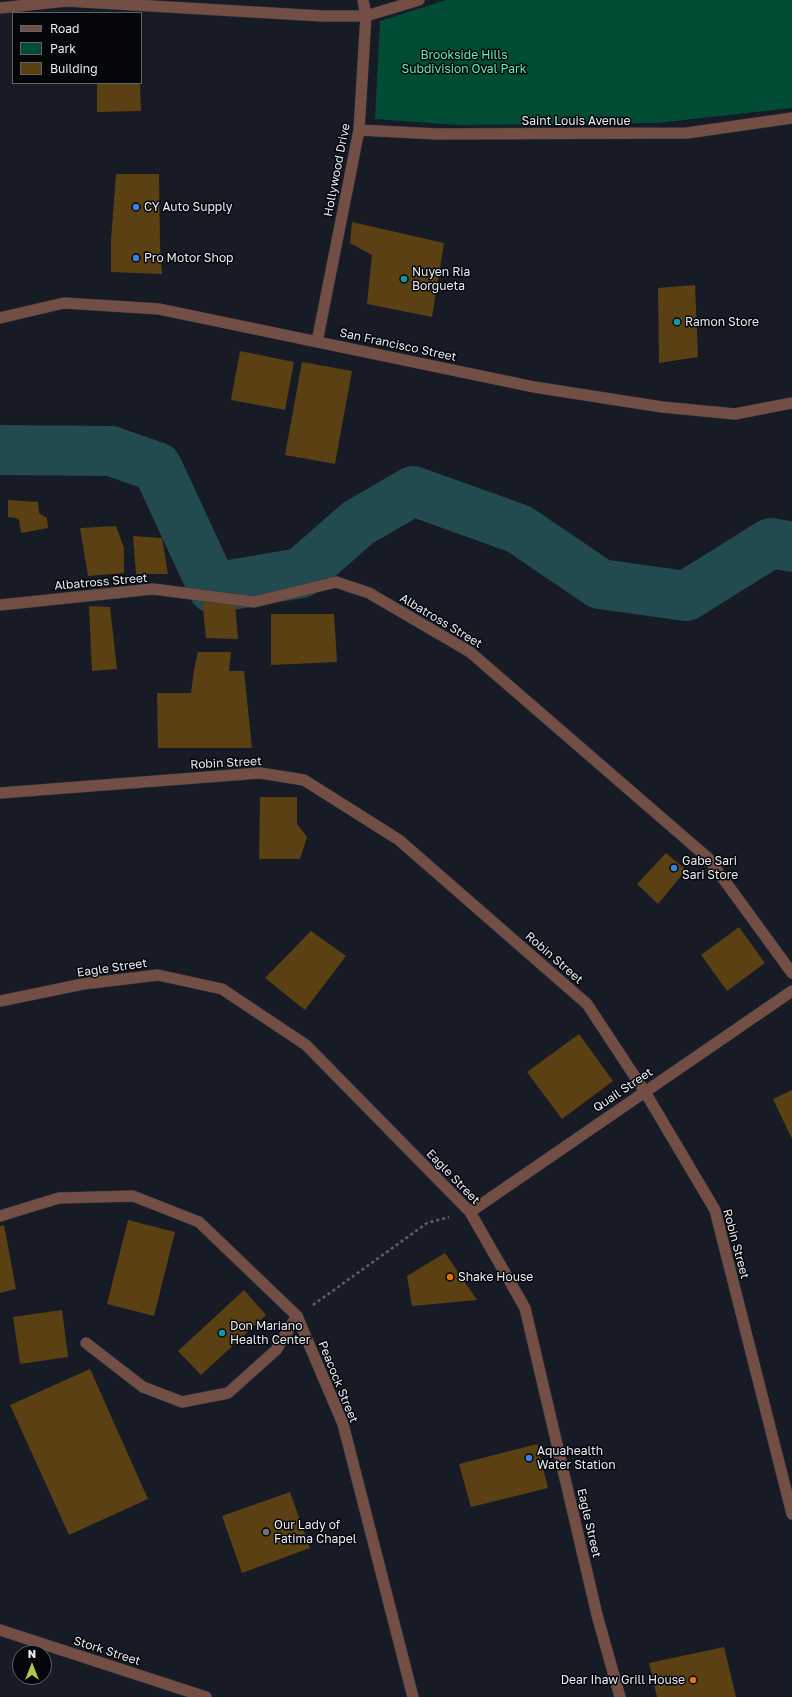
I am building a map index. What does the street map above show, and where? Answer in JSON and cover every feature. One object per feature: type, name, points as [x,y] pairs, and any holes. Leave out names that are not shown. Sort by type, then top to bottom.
[{"type":"street","name":"Hollywood Drive","points":[[317,342],[359,130],[366,16],[363,0]]},
{"type":"street","points":[[0,8],[66,1],[322,16],[366,16],[419,0]]},
{"type":"street","name":"Saint Louis Avenue","points":[[359,130],[436,134],[687,133],[792,118]]},
{"type":"street","name":"San Francisco Street","points":[[0,318],[64,303],[159,309],[534,387],[662,407],[735,414],[792,403]]},
{"type":"street","name":"Albatross Street","points":[[0,605],[152,590],[254,602],[336,582],[369,593],[470,652],[708,858],[792,973]]},
{"type":"street","name":"Robin Street","points":[[0,793],[260,773],[304,780],[399,840],[588,1004],[645,1092],[715,1210],[792,1514]]},
{"type":"street","name":"Eagle Street","points":[[0,1001],[83,984],[158,975],[222,989],[306,1045],[470,1212],[525,1308],[597,1615],[620,1697]]},
{"type":"street","name":"Quail Street","points":[[470,1212],[792,991]]},
{"type":"street","name":"Peacock Street","points":[[0,1216],[59,1198],[133,1196],[199,1222],[298,1316],[343,1424],[413,1697]]},
{"type":"street","points":[[86,1344],[143,1386],[182,1402],[228,1393],[276,1350],[298,1316]]},
{"type":"street","name":"Stork Street","points":[[0,1630],[206,1697]]},
{"type":"path","points":[[298,1316],[427,1224],[470,1212]]},
{"type":"green space","name":"Brookside Hills Subdivision Oval Park","points":[[446,0],[792,0],[792,108],[657,123],[457,125],[375,119],[380,21]]},
{"type":"building","points":[[97,84],[140,84],[141,111],[97,112]]},
{"type":"building","name":"CY Auto Supply","points":[[116,174],[159,174],[162,274],[111,272],[111,240]]},
{"type":"building","name":"Nuyen Ria Borgueta","points":[[352,222],[444,243],[432,317],[367,304],[372,255],[350,243]]},
{"type":"building","name":"Ramon Store","points":[[695,285],[698,357],[659,363],[658,288]]},
{"type":"building","points":[[240,351],[294,362],[285,410],[231,400]]},
{"type":"building","points":[[302,362],[352,371],[335,464],[285,455]]},
{"type":"building","points":[[8,500],[38,502],[39,513],[47,518],[48,528],[21,533],[19,520],[8,517]]},
{"type":"building","points":[[116,526],[124,548],[124,573],[88,576],[80,528]]},
{"type":"building","points":[[133,536],[162,538],[168,574],[136,574]]},
{"type":"building","points":[[202,598],[235,604],[238,639],[206,638]]},
{"type":"building","points":[[89,606],[110,607],[117,669],[92,671]]},
{"type":"building","points":[[271,614],[334,614],[337,662],[271,665]]},
{"type":"building","points":[[198,652],[231,652],[229,671],[244,671],[252,748],[158,748],[157,693],[191,693]]},
{"type":"building","points":[[260,797],[297,797],[297,824],[307,837],[300,859],[259,859]]},
{"type":"building","points":[[666,853],[686,870],[658,904],[637,884]]},
{"type":"building","points":[[739,927],[765,963],[727,991],[701,955]]},
{"type":"building","points":[[311,931],[346,956],[305,1010],[265,978]]},
{"type":"building","points":[[579,1034],[613,1081],[562,1119],[527,1072]]},
{"type":"building","points":[[792,1090],[792,1139],[773,1099]]},
{"type":"building","points":[[128,1220],[175,1232],[154,1316],[107,1304]]},
{"type":"building","points":[[4,1225],[16,1289],[0,1293],[0,1226]]},
{"type":"building","points":[[445,1253],[477,1300],[412,1306],[407,1276]]},
{"type":"building","name":"Don Mariano Health Center","points":[[244,1290],[266,1315],[201,1375],[178,1351]]},
{"type":"building","points":[[62,1310],[68,1357],[20,1364],[13,1317]]},
{"type":"building","points":[[90,1369],[148,1499],[69,1535],[10,1405]]},
{"type":"building","points":[[537,1444],[548,1488],[471,1507],[459,1464]]},
{"type":"building","name":"Our Lady of Fatima Chapel","points":[[290,1492],[310,1548],[242,1573],[222,1516]]},
{"type":"building","name":"Dear Ihaw Grill House","points":[[724,1647],[736,1697],[657,1697],[649,1663]]},
{"type":"waterway","points":[[0,450],[111,451],[157,467],[213,588],[301,573],[358,523],[413,491],[519,529],[600,584],[686,596],[771,543],[792,547]]},
{"type":"place","name":"CY Auto Supply","points":[[136,207]]},
{"type":"place","name":"Pro Motor Shop","points":[[136,258]]},
{"type":"place","name":"Nuyen Ria Borgueta","points":[[404,279]]},
{"type":"place","name":"Ramon Store","points":[[677,322]]},
{"type":"place","name":"Gabe Sari Sari Store","points":[[674,868]]},
{"type":"place","name":"Shake House","points":[[450,1277]]},
{"type":"place","name":"Don Mariano Health Center","points":[[222,1333]]},
{"type":"place","name":"Aquahealth Water Station","points":[[529,1458]]},
{"type":"place","name":"Our Lady of Fatima Chapel","points":[[266,1532]]},
{"type":"place","name":"Dear Ihaw Grill House","points":[[693,1680]]}]
